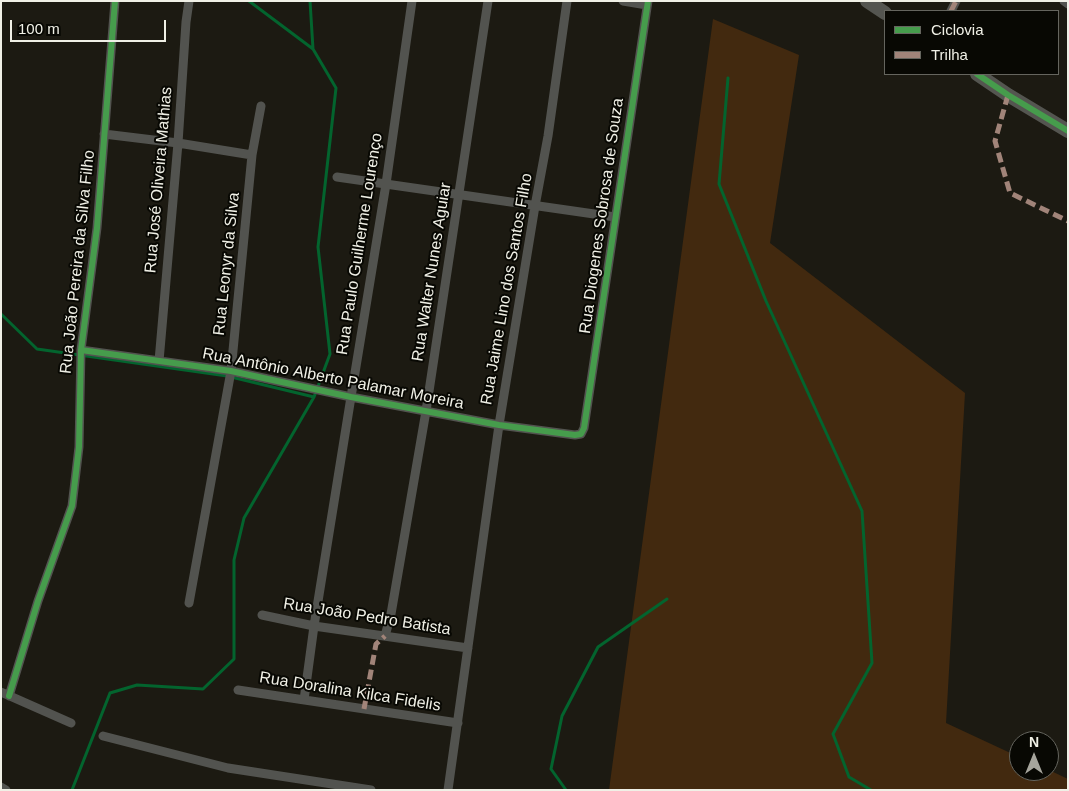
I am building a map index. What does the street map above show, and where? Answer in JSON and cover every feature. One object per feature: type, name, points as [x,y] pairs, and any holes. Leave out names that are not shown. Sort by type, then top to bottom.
[{"type":"main road","points":[[867,1],[884,12]]},
{"type":"main road","points":[[978,75],[1068,131]]},
{"type":"street","name":"Rua João Pereira da Silva Filho","points":[[5,694],[72,506],[79,447],[80,350],[97,228],[114,1]]},
{"type":"street","name":"Rua José Oliveira Mathias","points":[[159,361],[189,1]]},
{"type":"street","name":"Rua Paulo Guilherme Lourenço","points":[[304,700],[350,397],[386,184],[412,1]]},
{"type":"street","name":"Rua Walter Nunes Aguiar","points":[[386,636],[426,411],[488,1]]},
{"type":"street","name":"Rua Jaime Lino dos Santos Filho","points":[[448,790],[499,425],[552,109],[567,1]]},
{"type":"street","points":[[623,1],[647,3]]},
{"type":"street","points":[[1064,1],[1068,4]]},
{"type":"street","name":"Rua Diogenes Sobrosa de Souza","points":[[581,434],[584,428],[647,3]]},
{"type":"street","name":"Rua Leonyr da Silva","points":[[189,603],[231,370],[252,154],[261,106]]},
{"type":"street","points":[[104,134],[252,154]]},
{"type":"street","points":[[337,177],[615,217]]},
{"type":"street","name":"Rua Antônio Alberto Palamar Moreira","points":[[80,350],[231,370],[350,397],[499,425],[575,435],[581,434]]},
{"type":"street","name":"Rua João Pedro Batista","points":[[262,615],[314,626],[468,648]]},
{"type":"street","name":"Rua Doralina Kilca Fidelis","points":[[238,690],[458,723]]},
{"type":"street","points":[[5,694],[71,723]]},
{"type":"street","points":[[103,736],[228,768],[371,790]]},
{"type":"street","points":[[1,787],[6,790]]},
{"type":"shaded area","points":[[713,19],[799,55],[770,243],[965,393],[946,723],[1009,752],[1009,781],[1059,781],[1059,775],[1068,779],[1068,790],[609,790]]},
{"type":"waterway","points":[[249,1],[313,49]]},
{"type":"waterway","points":[[72,790],[110,693],[137,685],[203,689],[234,659],[234,560],[244,518],[314,397],[330,354],[318,247],[336,88],[313,49],[310,1]]},
{"type":"waterway","points":[[728,78],[719,184],[766,301],[862,511],[872,663],[833,734],[849,777],[871,790]]},
{"type":"waterway","points":[[1,314],[37,349],[227,376],[314,397]]},
{"type":"waterway","points":[[566,790],[551,769],[562,716],[598,647],[667,599]]},
{"type":"marked path","points":[[952,10],[956,1]]},
{"type":"marked path","points":[[1008,95],[995,141],[1010,193],[1068,221]]},
{"type":"marked path","points":[[364,709],[376,644],[385,636]]},
{"type":"cycle path","points":[[9,696],[38,601],[72,506],[79,447],[81,350],[97,228],[115,1]]},
{"type":"cycle path","points":[[81,350],[231,371],[351,397],[499,425],[575,435],[581,434],[584,428],[648,1]]},
{"type":"cycle path","points":[[978,75],[1068,131]]}]
